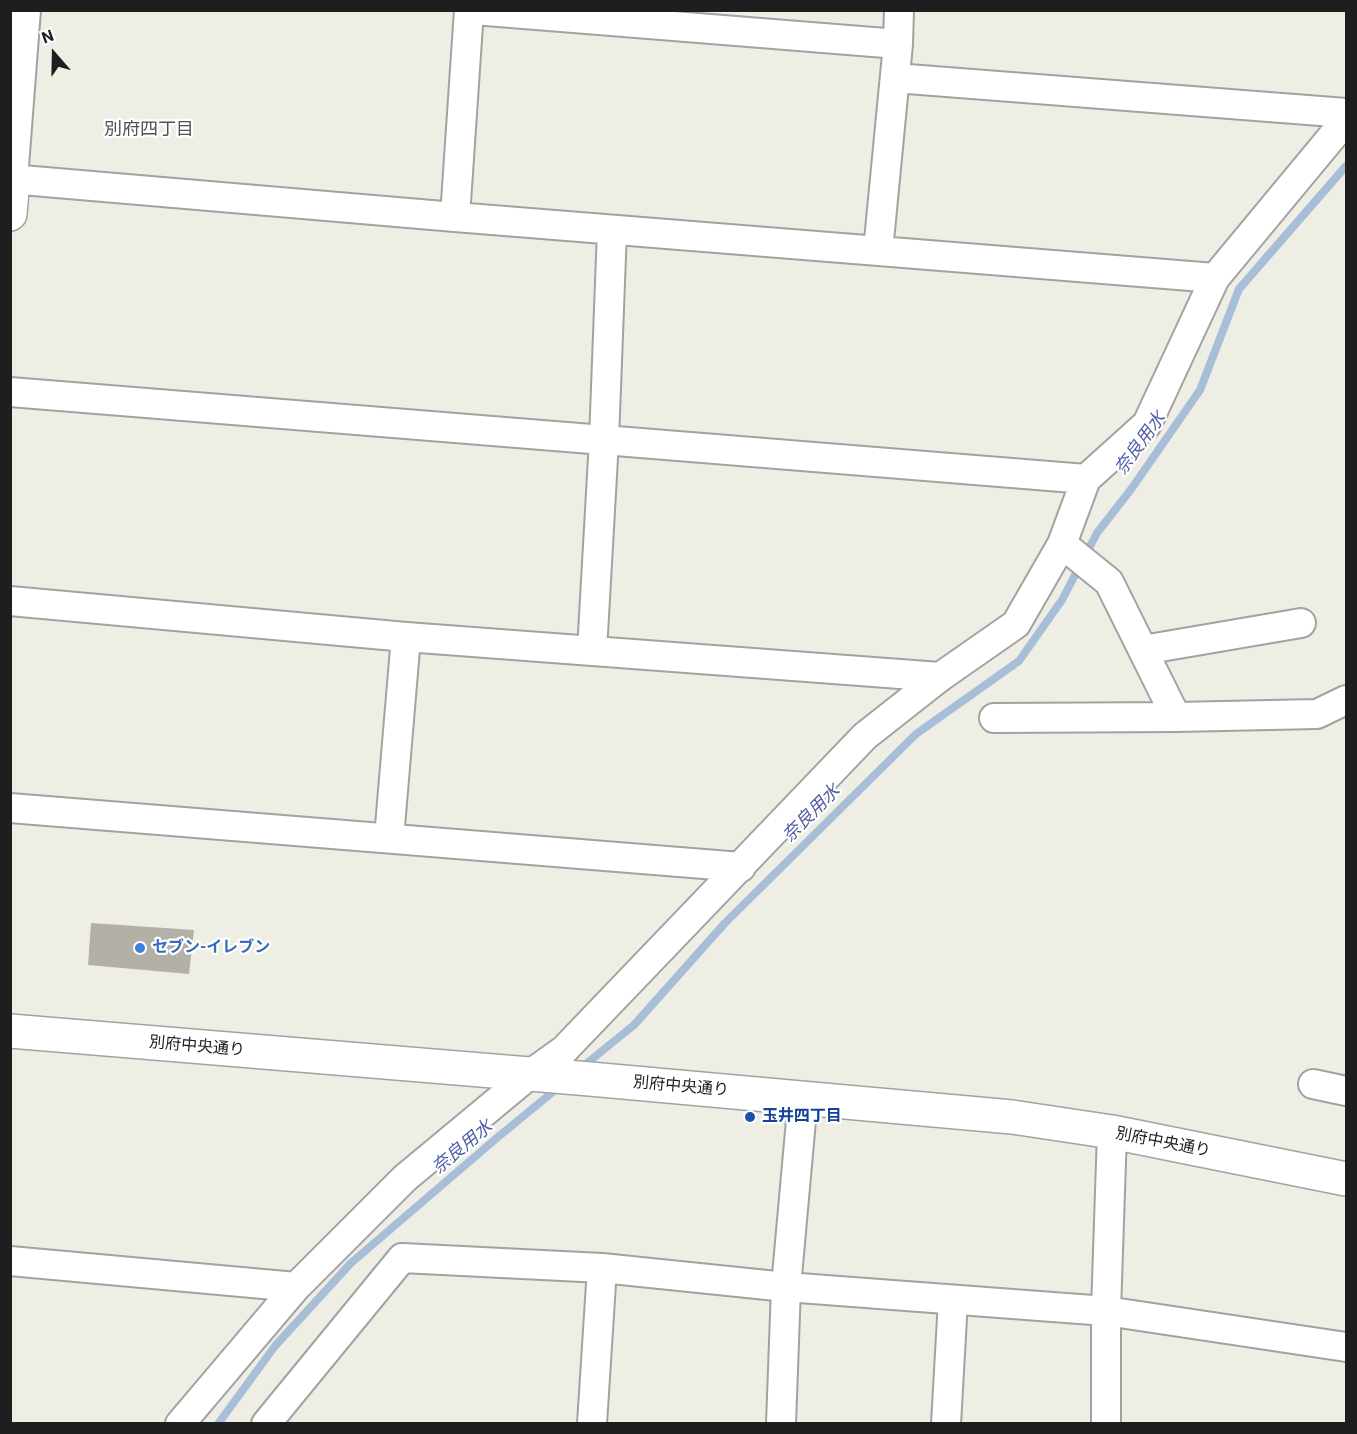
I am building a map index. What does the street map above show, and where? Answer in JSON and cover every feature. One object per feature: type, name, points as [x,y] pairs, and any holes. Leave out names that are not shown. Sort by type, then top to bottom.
[{"type":"street","points":[[10,214],[26,10]]},
{"type":"street","points":[[455,217],[469,10]]},
{"type":"street","points":[[474,10],[898,44]]},
{"type":"street","points":[[878,251],[898,44],[899,10]]},
{"type":"street","points":[[895,78],[1347,113]]},
{"type":"street","points":[[180,1424],[296,1287],[405,1178],[538,1076],[866,736],[940,677],[1016,624],[1062,544],[1086,478],[1147,424],[1215,278],[1347,120]]},
{"type":"street","points":[[12,179],[1215,278]]},
{"type":"street","points":[[592,651],[604,440],[612,230]]},
{"type":"street","points":[[10,392],[1086,478]]},
{"type":"street","points":[[1062,544],[1109,582],[1176,717]]},
{"type":"street","points":[[10,601],[405,637],[940,677]]},
{"type":"street","points":[[1143,650],[1301,623]]},
{"type":"street","points":[[389,838],[405,637]]},
{"type":"street","points":[[994,718],[1317,714],[1347,700]]},
{"type":"street","points":[[10,808],[741,867]]},
{"type":"street","name":"別府中央通り","points":[[10,1031],[1012,1117],[1112,1132],[1347,1179]]},
{"type":"street","points":[[1312,1084],[1347,1090]]},
{"type":"street","points":[[781,1424],[786,1287],[803,1098]]},
{"type":"street","points":[[1106,1424],[1106,1311],[1112,1132]]},
{"type":"street","points":[[266,1424],[402,1258],[602,1268],[786,1287],[1106,1311],[1347,1347]]},
{"type":"street","points":[[10,1261],[296,1287]]},
{"type":"street","points":[[592,1424],[602,1268]]},
{"type":"street","points":[[946,1424],[953,1300]]},
{"type":"building","name":"セブン-イレブン","points":[[91,923],[194,930],[189,974],[88,965]]},
{"type":"waterway","name":"奈良用水","points":[[581,1068],[634,1025],[725,923],[916,734],[1019,661],[1062,600],[1097,533],[1132,488],[1200,390],[1239,289],[1346,166]]},
{"type":"waterway","name":"奈良用水","points":[[218,1424],[275,1346],[351,1263],[560,1086]]},
{"type":"place","name":"セブン-イレブン","points":[[140,948]]},
{"type":"place","name":"玉井四丁目","points":[[750,1117]]},
{"type":"district","name":"別府四丁目","points":[[149,130]]}]
